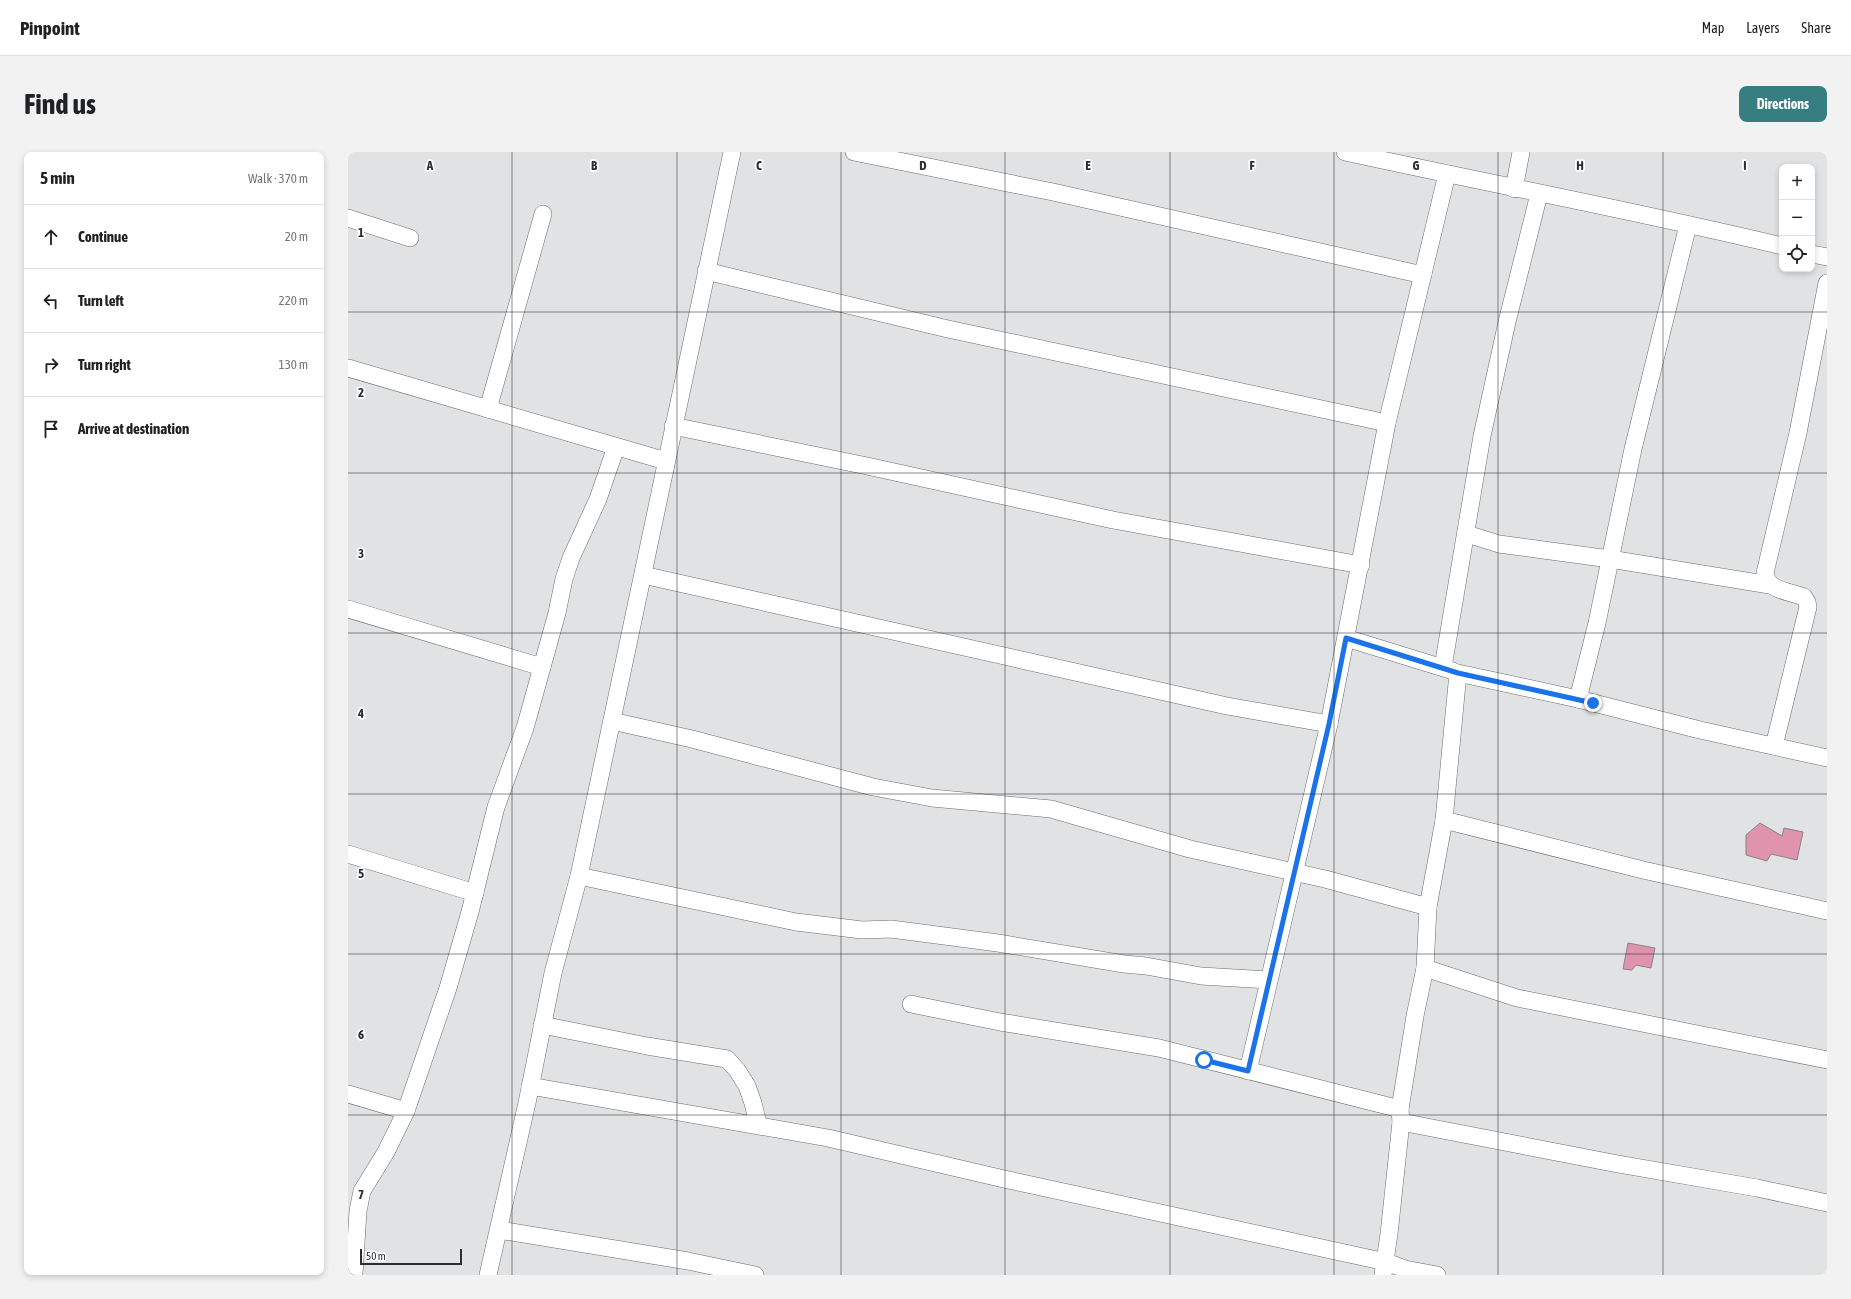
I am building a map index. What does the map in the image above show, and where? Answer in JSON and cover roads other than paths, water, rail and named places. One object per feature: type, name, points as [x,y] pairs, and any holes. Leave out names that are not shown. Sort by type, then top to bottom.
[{"type":"street","points":[[488,1275],[530,1086],[553,972],[579,876],[732,152]]},
{"type":"street","points":[[854,152],[1076,197],[1423,275]]},
{"type":"street","points":[[1346,152],[1514,189],[1602,205],[1779,245]]},
{"type":"street","points":[[1514,189],[1521,152]]},
{"type":"street","points":[[1248,1071],[1329,724],[1388,423],[1447,174]]},
{"type":"street","points":[[1385,1268],[1400,1116],[1425,968],[1428,906],[1444,820],[1451,670],[1467,534],[1484,428],[1507,322],[1540,194]]},
{"type":"street","points":[[488,409],[543,214]]},
{"type":"street","points":[[348,218],[410,238]]},
{"type":"street","points":[[1578,699],[1634,449],[1688,225]]},
{"type":"street","points":[[1815,255],[1827,257]]},
{"type":"street","points":[[706,271],[948,329],[1388,423]]},
{"type":"street","points":[[1770,586],[1766,580],[1765,573],[1798,433],[1827,283]]},
{"type":"street","points":[[348,368],[666,461]]},
{"type":"street","points":[[673,426],[867,466],[1113,520],[1361,565]]},
{"type":"street","points":[[354,1275],[358,1211],[362,1191],[386,1152],[406,1111],[448,988],[475,893],[496,807],[525,728],[557,613],[566,572],[598,499],[616,447]]},
{"type":"street","points":[[1467,534],[1499,544],[1610,559],[1770,586],[1804,597],[1808,607],[1774,746]]},
{"type":"street","points":[[643,575],[1227,706],[1329,724]]},
{"type":"street","points":[[348,608],[542,667]]},
{"type":"street","points":[[1346,638],[1451,670],[1578,699],[1700,730],[1827,758]]},
{"type":"street","points":[[612,721],[692,739],[873,787],[932,798],[1051,809],[1190,849],[1294,872],[1428,906]]},
{"type":"street","points":[[1444,820],[1651,872],[1827,911]]},
{"type":"street","points":[[348,854],[475,893]]},
{"type":"street","points":[[579,876],[796,922],[862,930],[891,929],[998,942],[1201,976],[1269,980]]},
{"type":"street","points":[[1425,968],[1517,998],[1827,1060]]},
{"type":"street","points":[[911,1004],[1000,1022],[1159,1048],[1248,1071],[1400,1116],[1618,1164],[1757,1188],[1827,1203]]},
{"type":"street","points":[[542,1025],[647,1046],[727,1059],[737,1070],[747,1086],[758,1124]]},
{"type":"street","points":[[530,1086],[694,1116],[758,1124],[828,1138],[1385,1268],[1405,1268],[1437,1275]]},
{"type":"street","points":[[348,1094],[406,1111]]},
{"type":"street","points":[[499,1230],[688,1261],[755,1275]]}]
